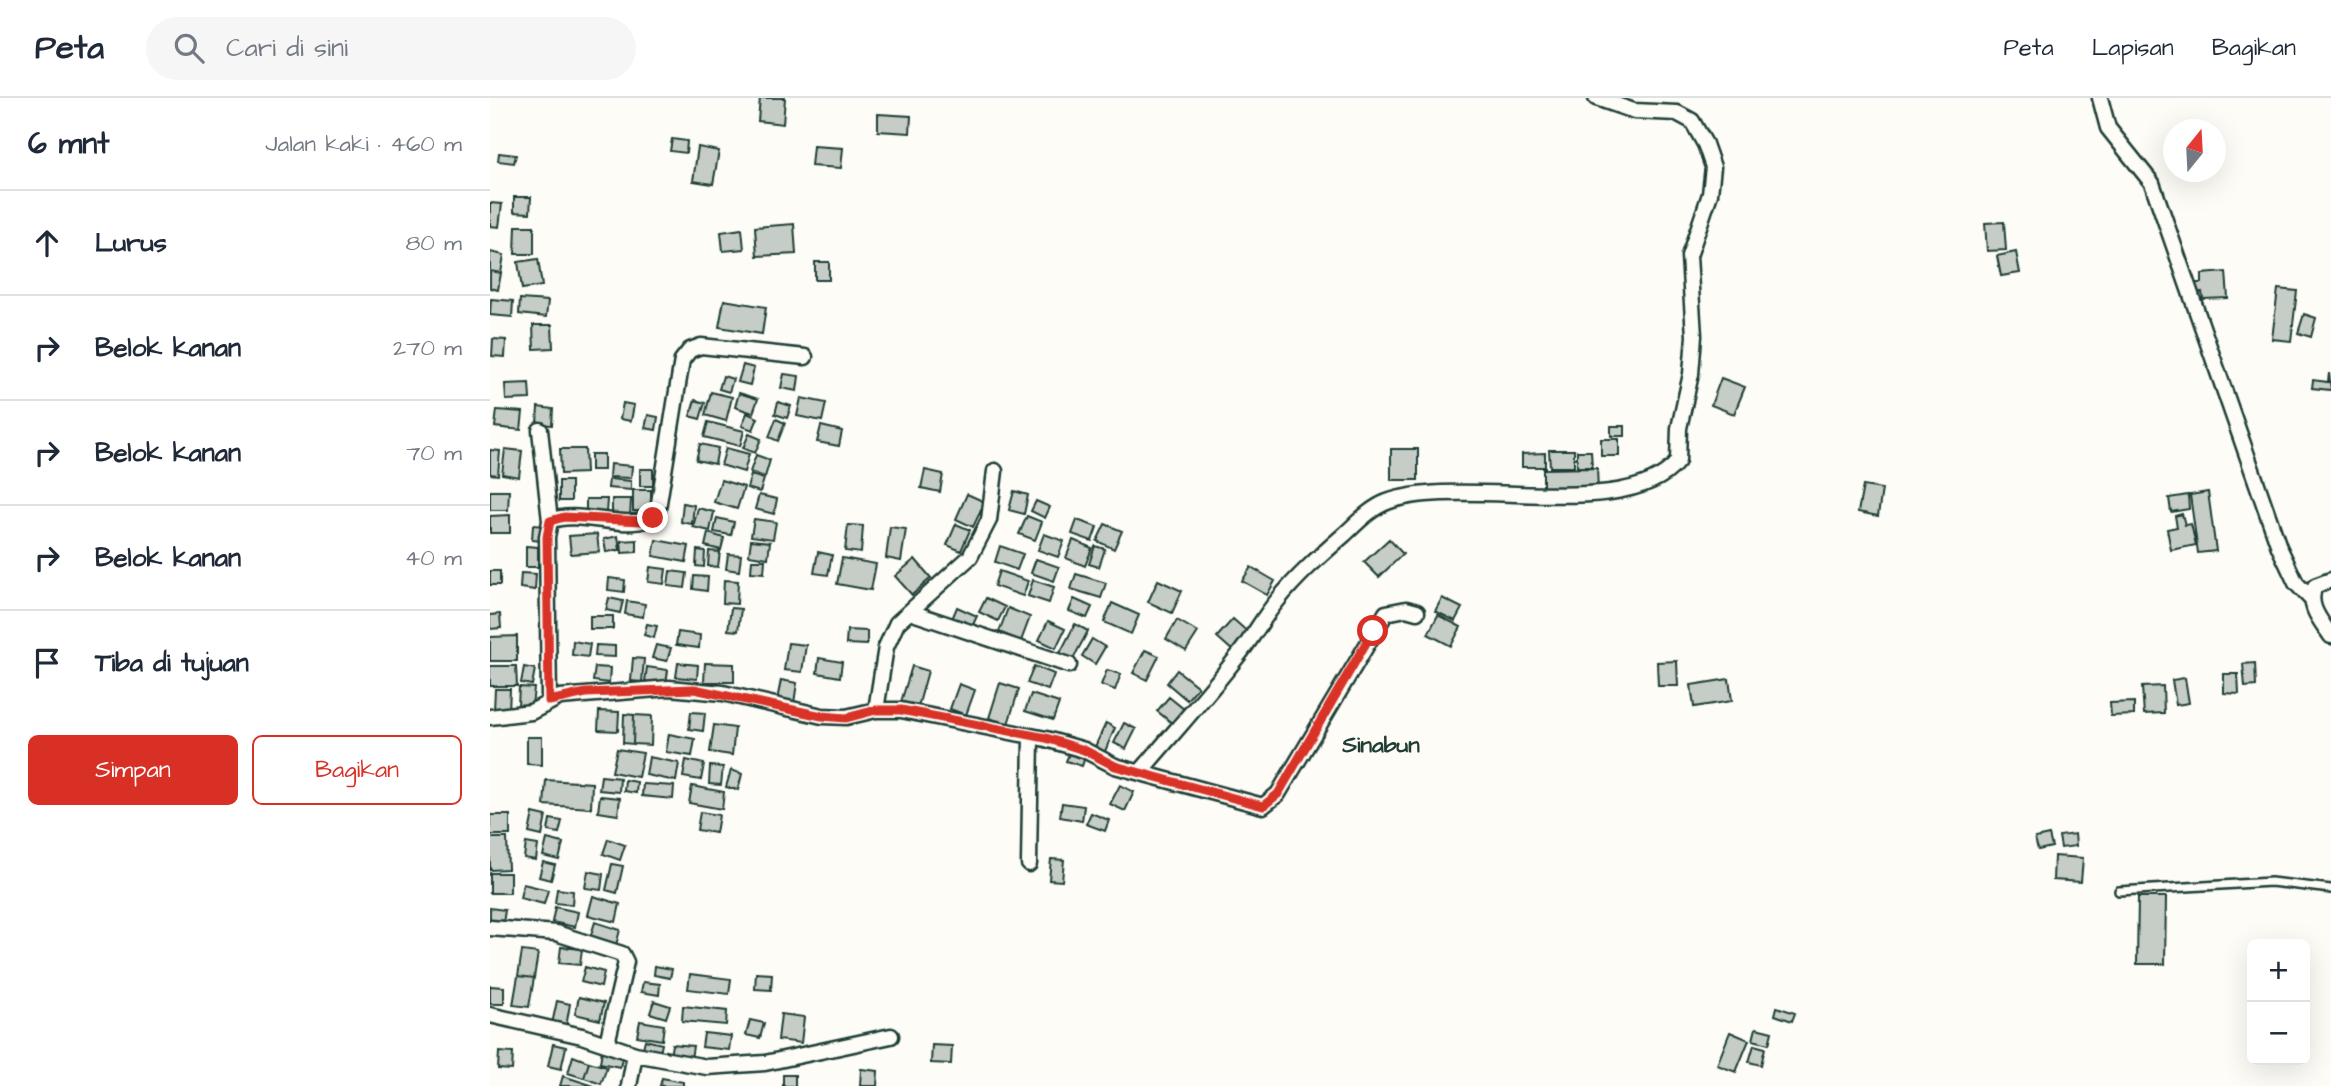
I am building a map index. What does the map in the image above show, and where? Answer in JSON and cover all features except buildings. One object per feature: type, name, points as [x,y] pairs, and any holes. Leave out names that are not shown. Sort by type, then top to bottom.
[{"type":"street","points":[[1141,771],[1239,656],[1277,600],[1316,558],[1384,503],[1413,494],[1451,492],[1516,495],[1629,490],[1658,481],[1678,461],[1679,428],[1691,374],[1694,336],[1689,256],[1710,194],[1713,167],[1705,144],[1692,121],[1677,113],[1634,111],[1597,98]]},
{"type":"street","points":[[2100,98],[2108,128],[2152,183],[2279,547],[2296,583],[2312,600]]},
{"type":"street","points":[[550,521],[564,517],[641,521],[657,515],[674,395],[682,360],[690,350],[701,346],[805,357]]},
{"type":"street","points":[[540,430],[550,521],[547,537],[549,701]]},
{"type":"street","points":[[876,710],[886,648],[897,623],[970,557],[989,520],[995,471]]},
{"type":"street","points":[[2331,580],[2315,586],[2312,600],[2315,612],[2331,636]]},
{"type":"street","points":[[490,717],[531,712],[549,701],[586,693],[694,689],[822,716],[846,718],[876,710],[901,710],[1076,747],[1115,766],[1263,806],[1269,803],[1386,613],[1406,609],[1417,612]]},
{"type":"street","points":[[910,612],[1069,665]]},
{"type":"street","points":[[1029,864],[1031,736]]},
{"type":"street","points":[[490,928],[556,933],[622,954],[626,962],[607,1043]]},
{"type":"street","points":[[490,1015],[607,1043],[635,1054],[688,1065],[739,1065],[804,1056],[891,1036]]},
{"type":"street","points":[[629,1086],[635,1054]]},
{"type":"lane","points":[[2119,891],[2271,882],[2331,889]]},
{"type":"district","name":"Sinabun","points":[[1381,745]]},
{"type":"route","points":[[653,518],[641,521],[564,517],[550,521],[547,526],[549,701],[586,693],[669,688],[723,693],[822,716],[846,718],[862,716],[876,710],[901,710],[1046,738],[1084,750],[1115,766],[1263,806],[1278,794],[1373,631]]}]
